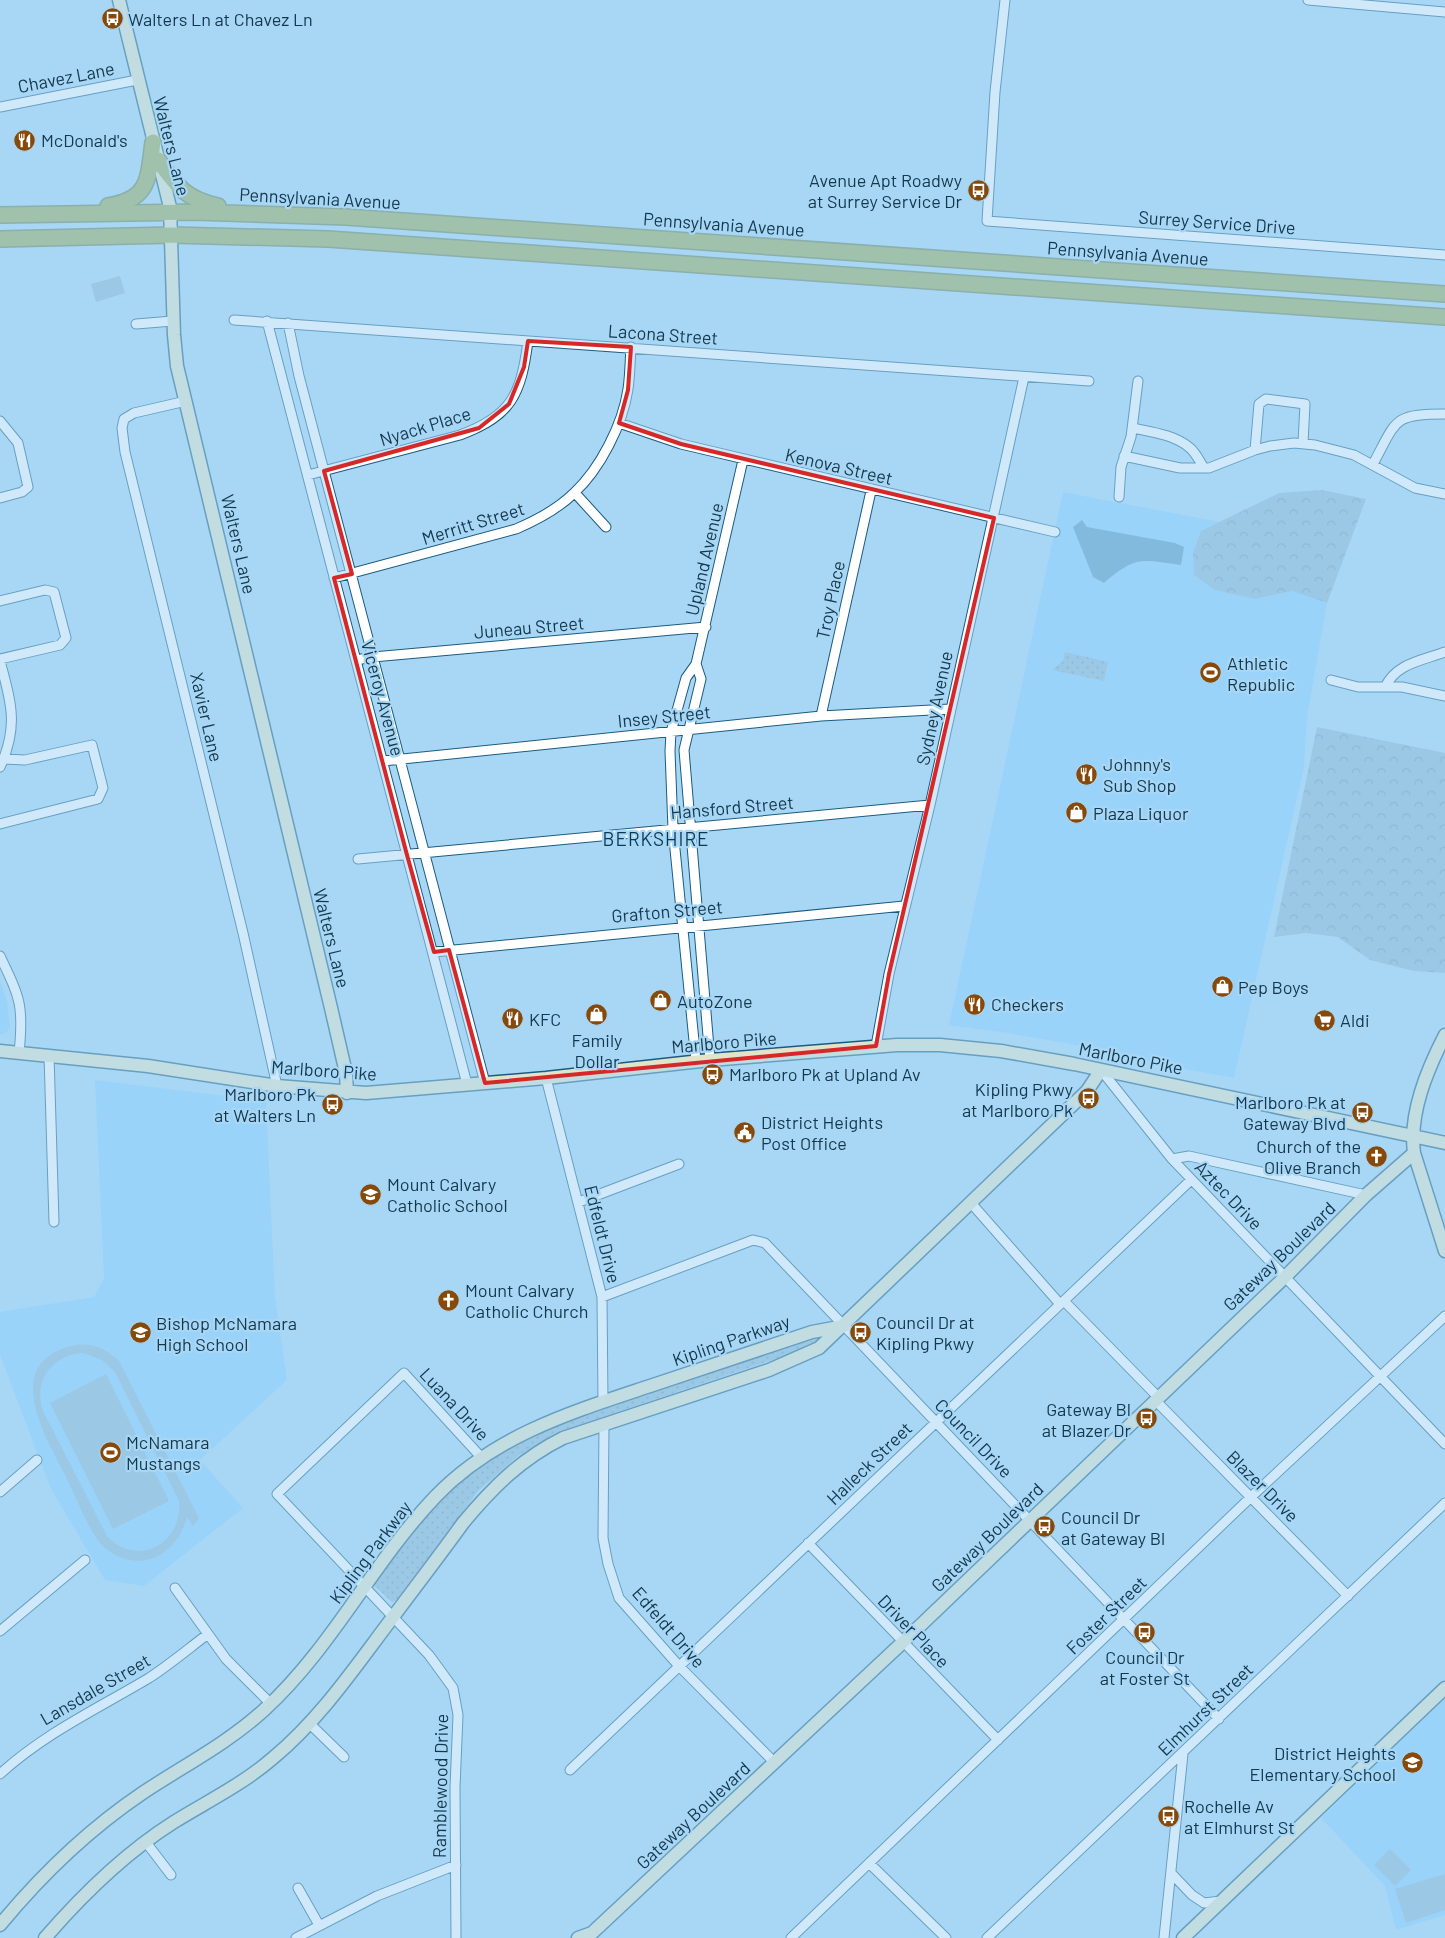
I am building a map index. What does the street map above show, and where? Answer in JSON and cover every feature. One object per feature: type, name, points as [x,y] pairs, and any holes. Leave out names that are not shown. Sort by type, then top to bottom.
[{"type":"highway","points":[[63,213],[122,203],[139,195],[147,181],[153,142]]},
{"type":"highway","points":[[158,160],[179,188],[193,199],[256,213]]},
{"type":"highway","name":"Pennsylvania Avenue","points":[[0,215],[170,212],[256,213],[419,221],[1445,294]]},
{"type":"highway","points":[[0,239],[172,236],[398,243],[1445,317]]},
{"type":"street","name":"Walters Lane","points":[[119,0],[170,212],[173,321],[177,366],[331,1008],[346,1073],[347,1093]]},
{"type":"street","name":"Surrey Service Drive","points":[[1005,0],[995,92],[987,221],[1445,256]]},
{"type":"street","points":[[1308,0],[1445,12]]},
{"type":"street","name":"Chavez Lane","points":[[0,107],[138,80]]},
{"type":"street","name":"Lacona Street","points":[[234,320],[288,322],[1089,381]]},
{"type":"street","points":[[136,324],[173,321]]},
{"type":"street","name":"Viceroy Avenue","points":[[267,321],[434,952],[467,1084]]},
{"type":"street","name":"Viceroy Avenue","points":[[288,322],[299,376],[485,1082]]},
{"type":"street","name":"Nyack Place","points":[[308,475],[460,435],[495,418],[509,404],[519,387],[528,341]]},
{"type":"street","name":"Merritt Street","points":[[334,578],[516,529],[540,518],[574,493],[607,448],[619,423],[628,390],[631,347]]},
{"type":"street","name":"Sydney Avenue","points":[[876,1046],[888,974],[930,805],[1024,377]]},
{"type":"street","points":[[1119,497],[1120,473],[1133,428],[1138,381]]},
{"type":"street","points":[[1256,450],[1258,404],[1266,399],[1306,404],[1303,443]]},
{"type":"street","name":"Xavier Lane","points":[[186,400],[134,413],[124,419],[122,428],[125,452],[243,933],[277,1086]]},
{"type":"street","points":[[1373,464],[1393,428],[1400,420],[1416,414],[1445,414]]},
{"type":"street","points":[[0,421],[18,443],[28,487],[22,492],[0,498]]},
{"type":"street","name":"Kenova Street","points":[[619,423],[658,438],[743,460],[1055,532]]},
{"type":"street","points":[[1133,428],[1159,434],[1184,444],[1192,450],[1204,468]]},
{"type":"street","points":[[1124,456],[1180,468],[1204,468],[1216,466],[1256,450],[1279,444],[1303,443],[1343,452],[1373,464],[1415,488],[1445,494]]},
{"type":"street","name":"Upland Avenue","points":[[696,1061],[672,829],[671,732],[686,678],[696,664],[706,627],[743,460]]},
{"type":"street","name":"Troy Place","points":[[821,716],[871,491]]},
{"type":"street","points":[[574,493],[606,527]]},
{"type":"street","points":[[0,601],[45,590],[54,592],[66,638],[60,645],[0,660],[13,715],[2,763],[26,760],[92,745],[103,788],[98,798],[0,824]]},
{"type":"street","name":"Juneau Street","points":[[356,660],[373,656],[706,627]]},
{"type":"street","points":[[1385,687],[1391,675],[1398,669],[1445,652]]},
{"type":"street","name":"Upland Avenue","points":[[696,664],[701,679],[684,750],[689,828],[710,1060]]},
{"type":"street","points":[[1331,680],[1358,687],[1402,687],[1445,696]]},
{"type":"street","name":"Insey Street","points":[[383,761],[821,716],[950,709]]},
{"type":"street","name":"Hansford Street","points":[[358,859],[930,805]]},
{"type":"street","name":"Grafton Street","points":[[434,952],[682,926],[904,906]]},
{"type":"street","points":[[0,956],[19,995],[22,1023],[20,1053]]},
{"type":"street","points":[[1445,1035],[1432,1060],[1423,1084],[1411,1136],[1414,1153],[1445,1251]]},
{"type":"street","name":"Marlboro Pike","points":[[0,1051],[148,1066],[277,1086],[366,1093],[546,1078],[696,1061],[876,1046],[940,1045],[975,1048],[1101,1070],[1445,1144]]},
{"type":"street","points":[[50,1055],[54,1222]]},
{"type":"street","points":[[46,1938],[68,1912],[108,1871],[175,1821],[231,1789],[265,1765],[310,1724],[328,1704],[463,1523],[501,1479],[543,1448],[563,1438],[801,1357],[826,1343],[1087,1091],[1101,1070]]},
{"type":"street","name":"Aztec Drive","points":[[1101,1070],[1191,1180],[1286,1276],[1445,1444]]},
{"type":"street","name":"Edfeldt Drive","points":[[546,1078],[602,1297],[604,1402]]},
{"type":"street","name":"Gateway Boulevard","points":[[578,1938],[593,1935],[1286,1276],[1366,1195],[1414,1153]]},
{"type":"street","points":[[1172,1159],[1189,1156],[1366,1195]]},
{"type":"street","points":[[579,1202],[679,1164]]},
{"type":"street","name":"Halleck Street","points":[[570,1770],[1191,1180]]},
{"type":"street","name":"Blazer Drive","points":[[971,1203],[1062,1303],[1348,1596]]},
{"type":"street","name":"Council Drive","points":[[602,1297],[753,1240],[760,1240],[767,1244],[1219,1718]]},
{"type":"street","name":"Foster Street","points":[[791,1938],[1125,1620],[1251,1497],[1445,1316]]},
{"type":"street","name":"Kipling Parkway","points":[[0,1925],[40,1879],[76,1844],[142,1794],[214,1749],[242,1729],[270,1703],[313,1655],[423,1510],[458,1475],[481,1457],[527,1430],[604,1402],[812,1332],[844,1326]]},
{"type":"street","name":"Luana Drive","points":[[277,1494],[404,1373],[481,1457]]},
{"type":"street","name":"Edfeldt Drive","points":[[604,1424],[603,1538],[608,1564],[622,1604],[679,1666],[774,1762]]},
{"type":"street","points":[[0,1492],[37,1460]]},
{"type":"street","name":"Ramblewood Drive","points":[[277,1494],[393,1616],[443,1673],[453,1688],[457,1701],[456,1938]]},
{"type":"street","name":"Elmhurst Street","points":[[987,1938],[1183,1754],[1445,1503]]},
{"type":"street","name":"Driver Place","points":[[808,1544],[998,1740]]},
{"type":"street","points":[[0,1631],[85,1560]]},
{"type":"street","points":[[175,1588],[226,1659],[270,1703]]},
{"type":"street","name":"Lansdale Street","points":[[0,1774],[55,1730],[147,1679],[208,1634]]},
{"type":"street","points":[[1183,1938],[1445,1688]]},
{"type":"street","points":[[310,1724],[344,1757]]},
{"type":"street","points":[[1164,1938],[1183,1754]]},
{"type":"street","points":[[145,1842],[171,1875]]},
{"type":"street","points":[[869,1863],[946,1938]]},
{"type":"street","points":[[296,1938],[377,1896],[456,1864]]},
{"type":"street","points":[[1171,1873],[1192,1895],[1204,1903],[1221,1901]]},
{"type":"street","points":[[298,1888],[319,1925]]},
{"type":"highlighted area","points":[[528,341],[631,347],[628,390],[619,423],[681,444],[994,518],[889,974],[876,1046],[485,1083],[449,950],[434,952],[334,578],[352,574],[324,471],[479,428],[509,404],[524,367]]},
{"type":"shaded area","points":[[1063,492],[1220,522],[1201,531],[1215,590],[1255,599],[1292,591],[1327,603],[1307,717],[1304,767],[1234,1078],[1163,1065],[1104,1050],[949,1025]]},
{"type":"shaded area","points":[[1082,520],[1087,527],[1175,543],[1184,547],[1181,565],[1147,561],[1140,562],[1124,568],[1104,583],[1093,577],[1073,527]]},
{"type":"shaded area","points":[[0,981],[7,1001],[10,1027],[6,1033],[0,1035]]},
{"type":"shaded area","name":"Bishop McNamara High School","points":[[95,1080],[266,1101],[275,1297],[287,1380],[200,1460],[243,1508],[144,1586],[105,1580],[51,1489],[0,1355],[0,1312],[94,1297],[104,1278]]},
{"type":"shaded area","name":"District Heights Elementary School","points":[[1445,1698],[1445,1915],[1396,1930],[1385,1886],[1321,1818]]},
{"type":"green space","points":[[120,276],[125,293],[96,302],[91,284]]},
{"type":"green space","points":[[1322,490],[1366,499],[1327,603],[1292,591],[1255,599],[1215,590],[1194,575],[1193,553],[1201,531],[1279,493]]},
{"type":"green space","points":[[1065,652],[1108,662],[1104,681],[1052,670],[1063,661]]},
{"type":"green space","points":[[1317,727],[1445,753],[1445,973],[1414,971],[1370,960],[1338,937],[1306,933],[1274,937]]},
{"type":"green space","points":[[820,1331],[824,1336],[799,1351],[555,1433],[518,1456],[478,1491],[399,1599],[392,1602],[375,1586],[375,1580],[397,1548],[453,1485],[535,1430]]},
{"type":"green space","points":[[75,1345],[88,1345],[104,1350],[119,1361],[199,1518],[193,1526],[187,1517],[181,1532],[173,1544],[163,1553],[139,1561],[126,1559],[113,1553],[100,1543],[90,1527],[47,1439],[34,1401],[33,1383],[39,1367],[52,1354]],"holes":[[[83,1353],[102,1360],[115,1372],[179,1501],[178,1516],[174,1529],[156,1547],[144,1551],[119,1546],[107,1536],[43,1411],[41,1400],[43,1380],[54,1364],[72,1355]]]},
{"type":"green space","name":"McNamara Mustangs","points":[[106,1374],[169,1501],[113,1529],[50,1403]]},
{"type":"green space","points":[[1390,1849],[1411,1870],[1395,1886],[1374,1865]]},
{"type":"green space","points":[[1445,1874],[1445,1910],[1406,1923],[1395,1889]]},
{"type":"place","name":"Walters Ln at Chavez Ln","points":[[112,19]]},
{"type":"place","name":"McDonald's","points":[[25,140]]},
{"type":"place","name":"Avenue Apt Roadwy at Surrey Service Dr","points":[[978,190]]},
{"type":"place","name":"Athletic Republic","points":[[1211,673]]},
{"type":"place","name":"Johnny's Sub Shop","points":[[1087,774]]},
{"type":"place","name":"Plaza Liquor","points":[[1077,813]]},
{"type":"place","name":"Pep Boys","points":[[1222,987]]},
{"type":"place","name":"AutoZone","points":[[661,1001]]},
{"type":"place","name":"Checkers","points":[[975,1004]]},
{"type":"place","name":"Family Dollar","points":[[597,1015]]},
{"type":"place","name":"KFC","points":[[513,1019]]},
{"type":"place","name":"Aldi","points":[[1324,1020]]},
{"type":"place","name":"Marlboro Pk at Upland Av","points":[[713,1074]]},
{"type":"place","name":"Kipling Pkwy at Marlboro Pk","points":[[1089,1099]]},
{"type":"place","name":"Marlboro Pk at Walters Ln","points":[[332,1104]]},
{"type":"place","name":"Marlboro Pk at Gateway Blvd","points":[[1362,1112]]},
{"type":"place","name":"District Heights Post Office","points":[[745,1132]]},
{"type":"place","name":"Church of the Olive Branch","points":[[1377,1156]]},
{"type":"place","name":"Mount Calvary Catholic School","points":[[371,1194]]},
{"type":"place","name":"Mount Calvary Catholic Church","points":[[449,1300]]},
{"type":"place","name":"Council Dr at Kipling Pkwy","points":[[860,1332]]},
{"type":"place","name":"Bishop McNamara High School","points":[[140,1333]]},
{"type":"place","name":"Gateway Bl at Blazer Dr","points":[[1147,1419]]},
{"type":"place","name":"McNamara Mustangs","points":[[110,1452]]},
{"type":"place","name":"Council Dr at Gateway Bl","points":[[1045,1527]]},
{"type":"place","name":"Council Dr at Foster St","points":[[1145,1632]]},
{"type":"place","name":"District Heights Elementary School","points":[[1412,1763]]},
{"type":"place","name":"Rochelle Av at Elmhurst St","points":[[1168,1816]]},
{"type":"district","name":"BERKSHIRE","points":[[656,838]]}]
